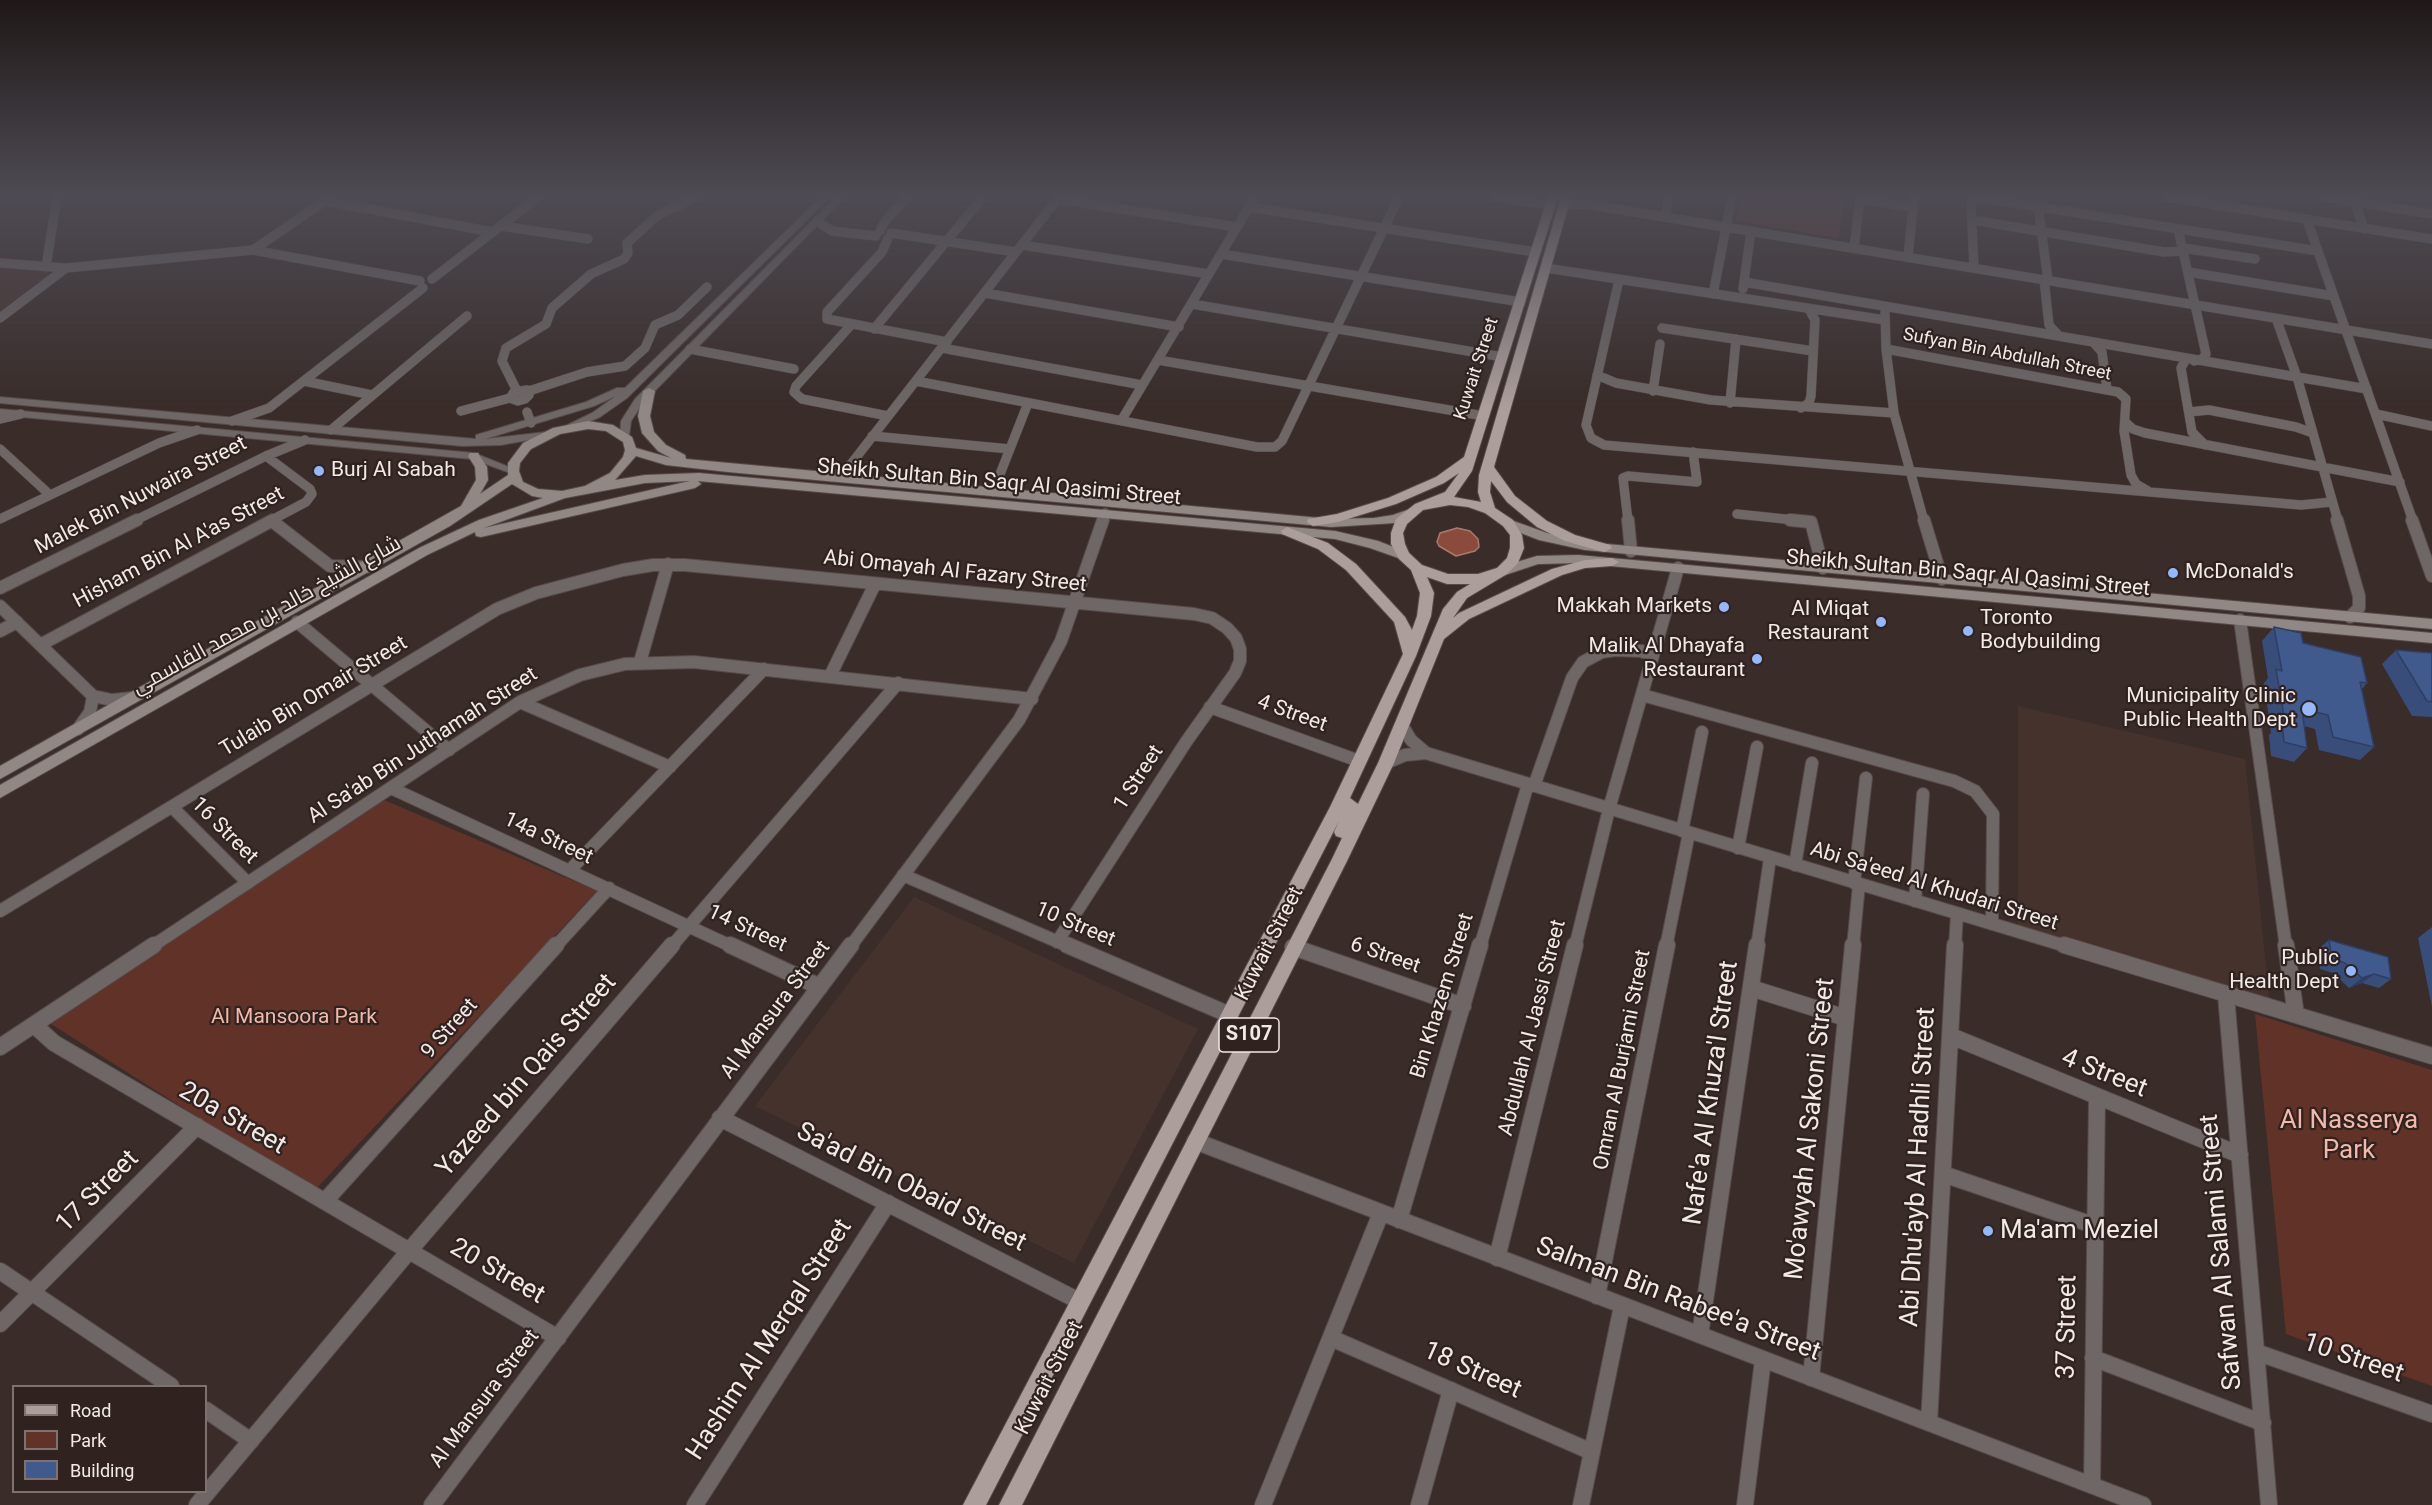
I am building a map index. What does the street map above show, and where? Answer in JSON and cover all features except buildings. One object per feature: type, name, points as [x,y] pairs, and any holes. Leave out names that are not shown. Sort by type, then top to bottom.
[{"type":"main road","name":"Kuwait Street","points":[[1431,503],[1449,495],[1459,484],[1471,458],[1531,267]]},
{"type":"main road","name":"Kuwait Street","points":[[1489,510],[1484,492],[1488,468],[1546,268]]},
{"type":"main road","points":[[649,391],[644,416],[648,433],[662,448],[698,465]]},
{"type":"main road","points":[[599,426],[624,436],[631,450],[629,458],[614,476],[589,489],[562,495],[548,495],[526,489],[513,474],[519,454],[550,433],[563,429],[599,426]]},
{"type":"main road","name":"Sheikh Sultan Bin Saqr Al Qasimi Street","points":[[631,450],[652,458],[698,465],[1313,522],[1374,522],[1395,519],[1410,513]]},
{"type":"main road","points":[[460,514],[477,494],[482,480],[481,467],[474,456]]},
{"type":"main road","points":[[1313,522],[1338,518],[1392,501],[1440,480],[1471,458]]},
{"type":"main road","points":[[1488,468],[1511,499],[1542,524],[1570,538],[1605,548]]},
{"type":"main road","name":"شارع الشيخ خالد بن محمد القاسمي","points":[[0,773],[460,514],[513,474]]},
{"type":"main road","name":"Sheikh Sultan Bin Saqr Al Qasimi Street","points":[[589,489],[654,478],[717,479],[1105,513],[1354,539],[1411,562]]},
{"type":"main road","points":[[424,551],[476,534],[717,479]]},
{"type":"main road","name":"شارع الشيخ خالد بن محمد القاسمي","points":[[0,792],[424,551],[484,523],[562,495]]},
{"type":"main road","points":[[1450,501],[1470,503],[1489,510],[1508,523],[1516,535],[1517,548],[1513,561],[1498,573],[1479,579],[1447,579],[1411,562],[1398,544],[1397,533],[1401,522],[1410,513],[1431,503],[1450,501]]},
{"type":"main road","name":"Sheikh Sultan Bin Saqr Al Qasimi Street","points":[[1508,523],[1564,543],[1630,551],[2432,624]]},
{"type":"main road","points":[[1287,531],[1306,537],[1338,556],[1379,596],[1400,620],[1405,632],[1409,656]]},
{"type":"main road","name":"Sheikh Sultan Bin Saqr Al Qasimi Street","points":[[1498,573],[1538,560],[1557,558],[2432,638]]},
{"type":"main road","name":"Kuwait Street","points":[[974,1505],[1338,807],[1409,656],[1427,602],[1425,584],[1411,562]]},
{"type":"main road","points":[[1437,642],[1464,616],[1557,572],[1585,564],[1612,562]]},
{"type":"main road","name":"Kuwait Street","points":[[1010,1505],[1293,947],[1339,861],[1386,763],[1446,617],[1455,602],[1470,589],[1498,573]]},
{"type":"main road","points":[[1879,586],[1875,582],[1878,578],[1921,577]]},
{"type":"main road","points":[[1338,807],[1348,803],[1352,807],[1338,843],[1339,861]]},
{"type":"street","points":[[51,267],[74,267]]},
{"type":"street","points":[[336,267],[421,285],[435,283],[432,279],[447,267]]},
{"type":"street","points":[[521,405],[502,361],[506,348],[546,324],[552,308],[591,274],[606,267]]},
{"type":"street","points":[[563,429],[596,415],[623,396],[753,267]]},
{"type":"street","points":[[754,267],[745,280],[756,283]]},
{"type":"street","points":[[624,436],[626,421],[631,411],[771,267]]},
{"type":"street","points":[[868,267],[827,312],[826,315],[831,321],[1142,385]]},
{"type":"street","points":[[874,329],[924,267]]},
{"type":"street","points":[[831,477],[851,464],[1004,267]]},
{"type":"street","points":[[1160,267],[1209,274]]},
{"type":"street","points":[[1121,421],[1213,267]]},
{"type":"street","points":[[1305,267],[1521,302]]},
{"type":"street","points":[[916,381],[1257,447],[1275,447],[1282,441],[1365,267]]},
{"type":"street","points":[[1713,294],[1718,267]]},
{"type":"street","points":[[1742,299],[1746,267]]},
{"type":"street","points":[[1969,267],[2432,344]]},
{"type":"street","points":[[2045,267],[2049,325],[2059,336]]},
{"type":"street","points":[[2187,267],[2206,354],[2202,359],[2190,360],[2181,368],[2194,436],[2209,446]]},
{"type":"street","points":[[2324,267],[2432,576]]},
{"type":"street","points":[[0,318],[66,268]]},
{"type":"street","points":[[1546,268],[1885,320]]},
{"type":"street","points":[[2188,272],[2206,278],[2334,296]]},
{"type":"street","points":[[1619,280],[1586,425],[1591,438],[1604,445],[2310,506],[2332,502]]},
{"type":"street","points":[[1744,282],[2367,389]]},
{"type":"street","points":[[232,421],[269,408],[421,285]]},
{"type":"street","points":[[513,435],[521,405],[529,392],[587,372],[625,366],[645,348],[655,325],[678,315],[707,287]]},
{"type":"street","points":[[985,293],[1179,327]]},
{"type":"street","points":[[1192,304],[1503,357]]},
{"type":"street","points":[[1886,306],[1886,349],[1894,413],[1908,470],[1942,579]]},
{"type":"street","points":[[1801,408],[1810,400],[1815,320],[1809,309]]},
{"type":"street","points":[[331,430],[467,316]]},
{"type":"street","points":[[2276,318],[2297,377],[2360,603],[2359,608],[2350,617]]},
{"type":"street","points":[[851,325],[796,386],[794,392],[802,399],[888,416]]},
{"type":"street","points":[[1662,328],[1813,351]]},
{"type":"street","points":[[1730,403],[1736,339]]},
{"type":"street","points":[[2093,342],[2102,352],[2107,389]]},
{"type":"street","points":[[1653,391],[1660,344]]},
{"type":"street","points":[[690,349],[794,369]]},
{"type":"street","name":"Sufyan Bin Abdullah Street","points":[[1886,349],[2107,389],[2118,393],[2126,399],[2125,422],[2133,480],[2149,492]]},
{"type":"street","points":[[1158,360],[1484,416]]},
{"type":"street","points":[[1597,375],[1616,383],[1653,391],[1730,403],[1894,413]]},
{"type":"street","points":[[461,411],[521,405],[590,404],[643,377]]},
{"type":"street","points":[[304,381],[372,395]]},
{"type":"street","points":[[0,400],[450,441],[550,433]]},
{"type":"street","points":[[993,492],[1028,403]]},
{"type":"street","points":[[590,404],[596,409],[596,415]]},
{"type":"street","points":[[266,424],[269,408]]},
{"type":"street","points":[[2188,412],[2209,410],[2291,425],[2313,433]]},
{"type":"street","points":[[0,412],[474,456],[513,474]]},
{"type":"street","points":[[0,419],[21,414]]},
{"type":"street","points":[[2376,414],[2432,426]]},
{"type":"street","points":[[114,422],[158,423],[170,416]]},
{"type":"street","points":[[2125,422],[2139,431],[2400,482]]},
{"type":"street","points":[[147,449],[160,437],[160,426]]},
{"type":"street","points":[[0,519],[147,449],[197,430]]},
{"type":"street","points":[[872,436],[1010,449]]},
{"type":"street","name":"Malek Bin Nuwaira Street","points":[[266,456],[272,437]]},
{"type":"street","name":"Malek Bin Nuwaira Street","points":[[0,588],[266,456],[305,440]]},
{"type":"street","points":[[0,449],[50,495]]},
{"type":"street","points":[[1630,551],[1623,478],[1628,476],[1697,482],[1693,452]]},
{"type":"street","name":"Hisham Bin Al A'as Street","points":[[40,645],[306,502],[312,494],[310,489],[266,456]]},
{"type":"street","points":[[851,464],[854,480]]},
{"type":"street","name":"Al Mansura Street","points":[[435,1504],[720,1118],[1005,739],[1032,699],[1052,661],[1075,604],[1105,513]]},
{"type":"street","points":[[1737,514],[1811,522],[1823,568]]},
{"type":"street","points":[[272,521],[330,566],[347,568],[369,566]]},
{"type":"street","points":[[640,662],[668,564]]},
{"type":"street","name":"Abi Omayah Al Fazary Street","points":[[668,564],[1194,614],[1220,622],[1232,633]]},
{"type":"street","name":"Tulaib Bin Omair Street","points":[[0,911],[491,612],[522,597],[623,570],[668,564]]},
{"type":"street","points":[[324,591],[330,580],[330,566]]},
{"type":"street","name":"Abdullah Al Jassi Street","points":[[1497,1258],[1609,809],[1678,568]]},
{"type":"street","points":[[830,676],[875,584]]},
{"type":"street","points":[[0,606],[93,696],[112,700],[136,697]]},
{"type":"street","points":[[2240,620],[2296,1015]]},
{"type":"street","points":[[0,631],[17,622]]},
{"type":"street","points":[[297,622],[449,750]]},
{"type":"street","name":"1 Street","points":[[1058,942],[1238,666],[1240,649],[1232,633]]},
{"type":"street","name":"Bin Khazem Street","points":[[1399,1220],[1531,785],[1572,678],[1583,662],[1602,652],[1641,651],[1653,655]]},
{"type":"street","name":"Al Sa'ab Bin Juthamah Street","points":[[0,1047],[520,702],[580,675],[640,662],[694,662],[1032,699]]},
{"type":"street","points":[[570,870],[764,669]]},
{"type":"street","name":"Yazeed bin Qais Street","points":[[197,1505],[409,1251],[898,683]]},
{"type":"street","points":[[1642,695],[1954,781],[1983,798],[1989,806],[1994,822],[1992,924]]},
{"type":"street","points":[[78,730],[90,712],[93,696]]},
{"type":"street","points":[[520,702],[670,767]]},
{"type":"street","name":"4 Street","points":[[1210,707],[1359,761]]},
{"type":"street","points":[[1402,725],[1411,740],[1426,753]]},
{"type":"street","name":"Omran Al Burjami Street","points":[[1597,1296],[1702,732]]},
{"type":"street","points":[[1738,848],[1757,747]]},
{"type":"street","name":"Abi Sa'eed Al Khudari Street","points":[[1386,763],[1405,755],[1426,753],[2432,1056]]},
{"type":"street","points":[[1795,865],[1812,763]]},
{"type":"street","name":"Mo'awyah Al Sakoni Street","points":[[1812,1378],[1866,778]]},
{"type":"street","name":"14a Street","points":[[391,788],[689,925]]},
{"type":"street","points":[[1915,901],[1923,795]]},
{"type":"street","name":"16 Street","points":[[172,807],[248,883]]},
{"type":"street","name":"Nafe'a Al Khuza'l Street","points":[[1700,1335],[1770,858]]},
{"type":"street","name":"10 Street","points":[[903,875],[1230,1016]]},
{"type":"street","name":"9 Street","points":[[325,1201],[478,1029],[609,888]]},
{"type":"street","name":"Abi Dhu'ayb Al Hadhli Street","points":[[1929,1423],[1958,914]]},
{"type":"street","name":"14 Street","points":[[689,925],[820,987]]},
{"type":"street","name":"6 Street","points":[[1293,947],[1463,1006]]},
{"type":"street","points":[[1751,988],[1846,1018]]},
{"type":"street","name":"Safwan Al Salami Street","points":[[2226,994],[2269,1505]]},
{"type":"street","name":"20a Street","points":[[34,1025],[54,1043],[409,1251]]},
{"type":"street","name":"4 Street","points":[[1951,1036],[2240,1155]]},
{"type":"street","name":"37 Street","points":[[2092,1485],[2097,1097]]},
{"type":"street","name":"Sa'ad Bin Obaid Street","points":[[720,1118],[1081,1302]]},
{"type":"street","name":"17 Street","points":[[0,1324],[197,1126]]},
{"type":"street","name":"Salman Bin Rabee'a Street","points":[[1195,1141],[2143,1505]]},
{"type":"street","points":[[1943,1174],[2096,1226]]},
{"type":"street","name":"Hashim Al Merqal Street","points":[[695,1505],[888,1203]]},
{"type":"street","points":[[1263,1505],[1381,1213]]},
{"type":"street","name":"20 Street","points":[[409,1251],[558,1338]]},
{"type":"street","points":[[0,1270],[170,1385]]},
{"type":"street","points":[[1581,1505],[1622,1306]]},
{"type":"street","name":"18 Street","points":[[1331,1338],[1592,1452]]},
{"type":"street","name":"10 Street","points":[[2256,1352],[2432,1414]]},
{"type":"street","points":[[2093,1358],[2263,1423]]},
{"type":"street","points":[[1745,1505],[1763,1360]]},
{"type":"street","points":[[1419,1505],[1451,1390]]},
{"type":"street","points":[[207,1411],[251,1441]]},
{"type":"shaded area","points":[[0,267],[51,270],[50,276],[0,313]]},
{"type":"shaded area","points":[[1457,528],[1470,531],[1478,539],[1479,547],[1475,551],[1456,556],[1439,546],[1437,542],[1440,533]]},
{"type":"shaded area","points":[[2018,706],[2245,759],[2270,1006],[2018,929]]},
{"type":"shaded area","points":[[914,897],[1198,1029],[1074,1263],[755,1106]]},
{"type":"green space","name":"Al Mansoora Park","points":[[382,799],[597,891],[314,1191],[48,1022]]},
{"type":"green space","name":"Al Nasserya Park","points":[[2255,1014],[2432,1070],[2432,1386],[2286,1334]]},
{"type":"place","name":"Burj Al Sabah","points":[[319,471]]},
{"type":"place","name":"McDonald's","points":[[2173,573]]},
{"type":"place","name":"Makkah Markets","points":[[1724,607]]},
{"type":"place","name":"Al Miqat Restaurant","points":[[1881,622]]},
{"type":"place","name":"Toronto Bodybuilding","points":[[1968,631]]},
{"type":"place","name":"Malik Al Dhayafa Restaurant","points":[[1757,659]]},
{"type":"place","name":"Municipality Clinic Public Health Dept","points":[[2309,709]]},
{"type":"place","name":"Public Health Dept","points":[[2351,971]]},
{"type":"place","name":"Ma'am Meziel","points":[[1988,1231]]}]
